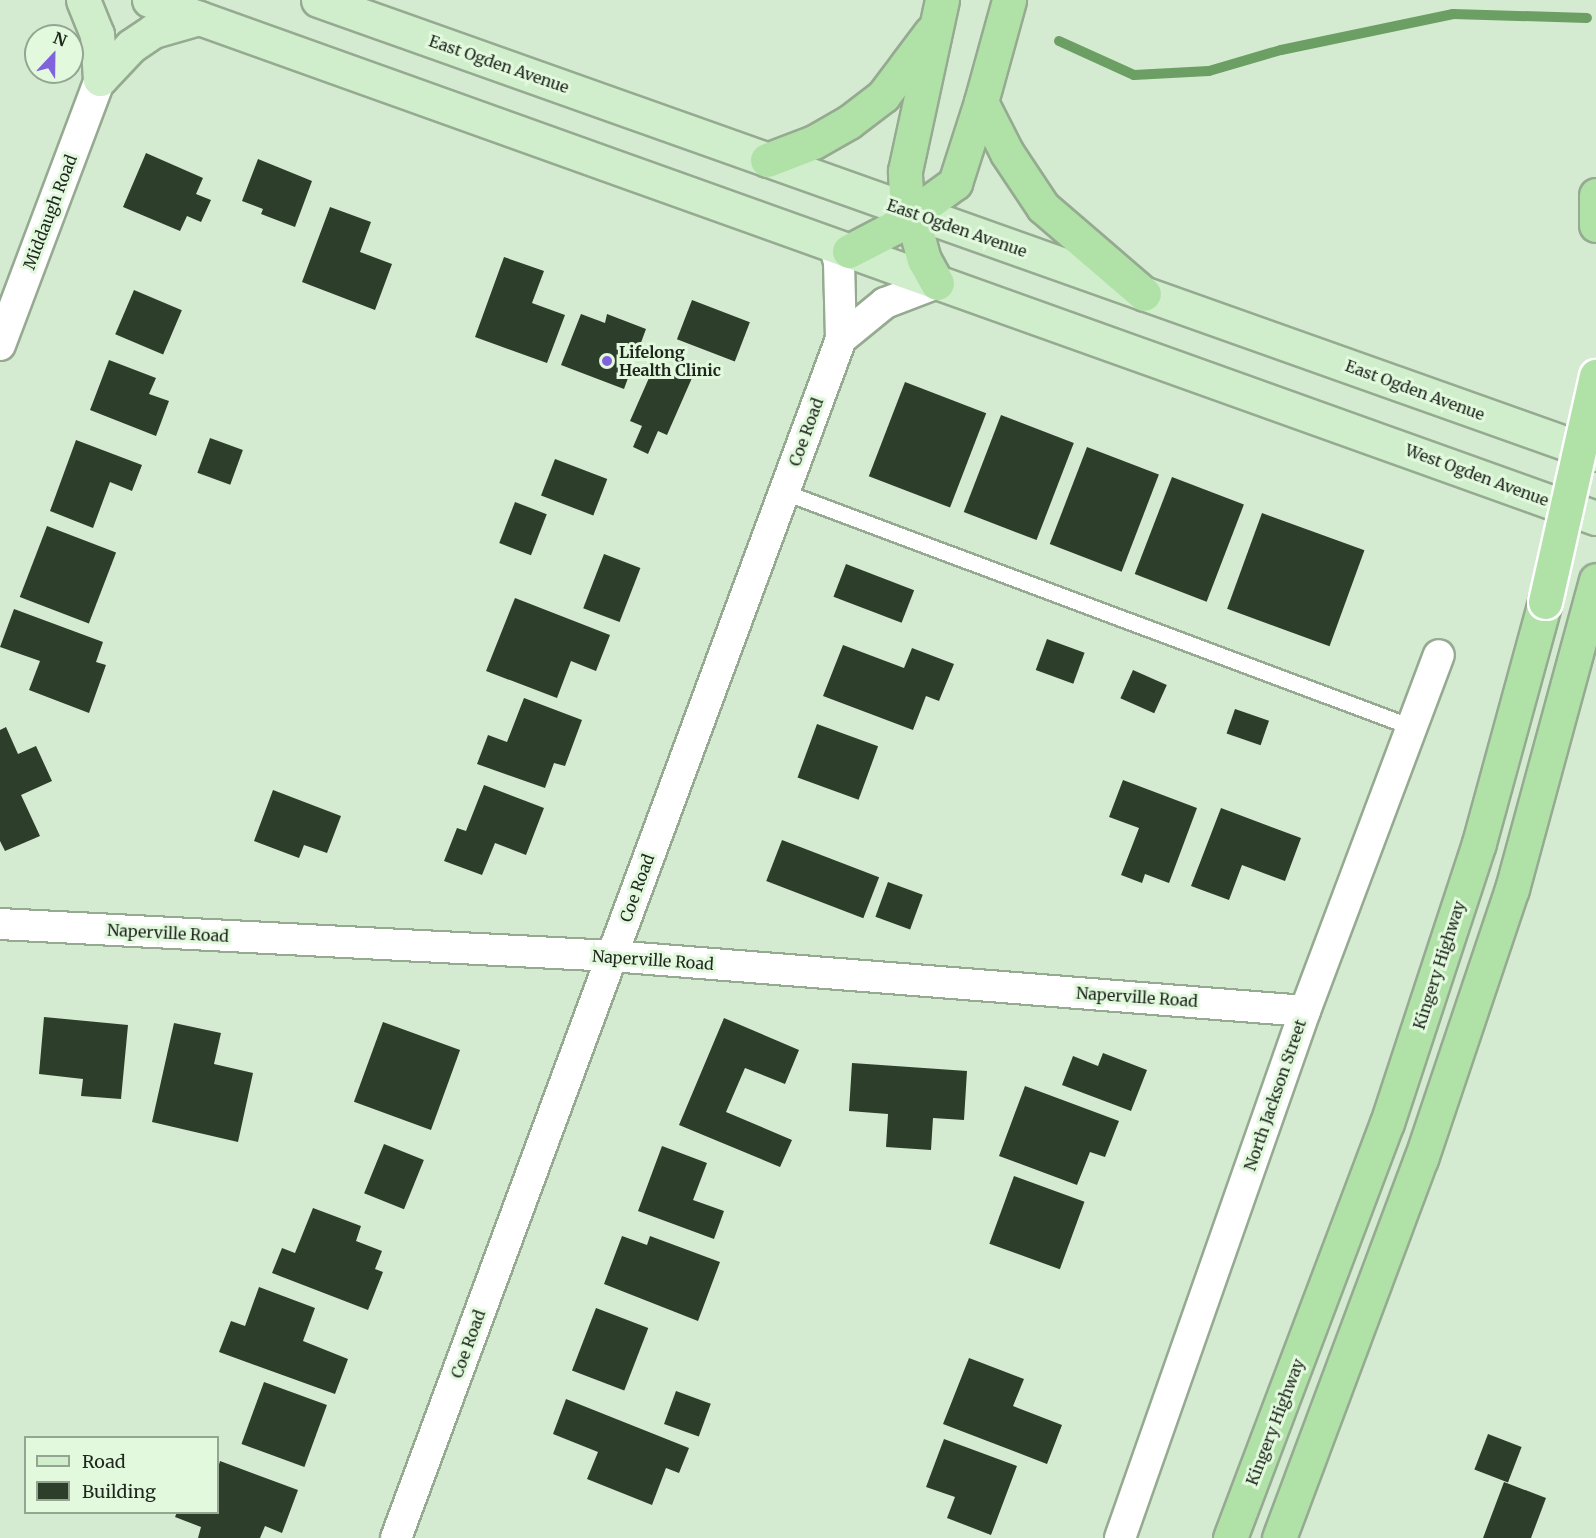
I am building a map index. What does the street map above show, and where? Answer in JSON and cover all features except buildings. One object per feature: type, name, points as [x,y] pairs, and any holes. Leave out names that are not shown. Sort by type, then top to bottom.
[{"type":"highway","points":[[842,248],[893,228],[955,183],[981,102],[1009,0]]},
{"type":"highway","points":[[767,160],[814,142],[849,122],[883,96],[939,11]]},
{"type":"highway","points":[[937,283],[924,260],[906,193],[904,171],[939,11]]},
{"type":"highway","points":[[981,102],[1006,153],[1044,207],[1144,294]]},
{"type":"highway","points":[[1596,195],[1596,225]]},
{"type":"highway","name":"Kingery Highway","points":[[1230,1538],[1387,1124],[1479,843],[1545,602],[1596,376]]},
{"type":"highway","points":[[1279,1538],[1421,1159],[1512,889],[1596,580]]},
{"type":"main road","points":[[83,0],[97,34],[100,79]]},
{"type":"main road","points":[[149,0],[937,283]]},
{"type":"main road","name":"East Ogden Avenue","points":[[318,0],[1596,454]]},
{"type":"main road","points":[[100,79],[131,46],[153,31],[199,18]]},
{"type":"main road","name":"West Ogden Avenue","points":[[937,283],[1596,518]]},
{"type":"street","name":"Middaugh Road","points":[[0,345],[100,79]]},
{"type":"street","name":"Coe Road","points":[[396,1538],[841,339],[839,262],[842,248]]},
{"type":"street","points":[[841,339],[885,303],[937,283]]},
{"type":"street","name":"North Jackson Street","points":[[1120,1538],[1305,1011],[1439,655]]},
{"type":"street","name":"Naperville Road","points":[[0,924],[612,956],[1305,1011]]},
{"type":"lane","points":[[784,492],[1412,727]]},
{"type":"waterway","points":[[1059,41],[1134,75],[1209,71],[1281,50],[1453,14],[1587,18]]},
{"type":"place","name":"Lifelong Health Clinic","points":[[607,361]]}]
